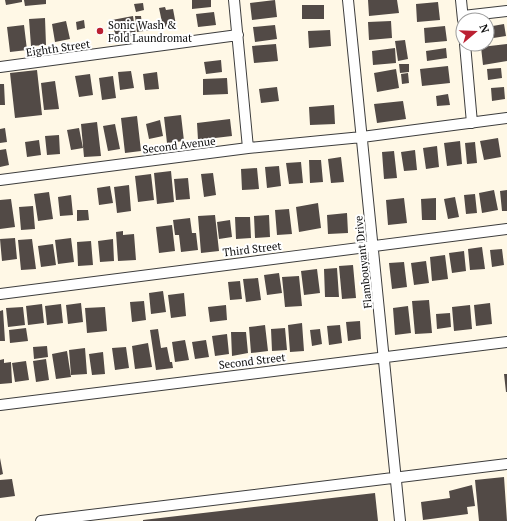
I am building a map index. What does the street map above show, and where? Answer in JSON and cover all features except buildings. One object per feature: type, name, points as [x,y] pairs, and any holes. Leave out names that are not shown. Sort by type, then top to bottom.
[{"type":"street","points":[[234,0],[248,148]]},
{"type":"street","name":"Flambouyant Drive","points":[[348,0],[374,246],[400,521]]},
{"type":"street","points":[[461,0],[462,12]]},
{"type":"street","points":[[495,13],[507,11]]},
{"type":"street","name":"Eighth Street","points":[[0,67],[238,35]]},
{"type":"street","points":[[466,52],[472,123]]},
{"type":"street","name":"Second Avenue","points":[[0,180],[248,148],[362,137],[507,118]]},
{"type":"street","name":"Third Street","points":[[0,294],[507,230]]},
{"type":"street","name":"Second Street","points":[[0,405],[384,356],[507,342]]},
{"type":"street","points":[[41,521],[103,517],[507,464]]},
{"type":"place","name":"Sonic Wash & Fold Laundromat","points":[[100,31]]}]
